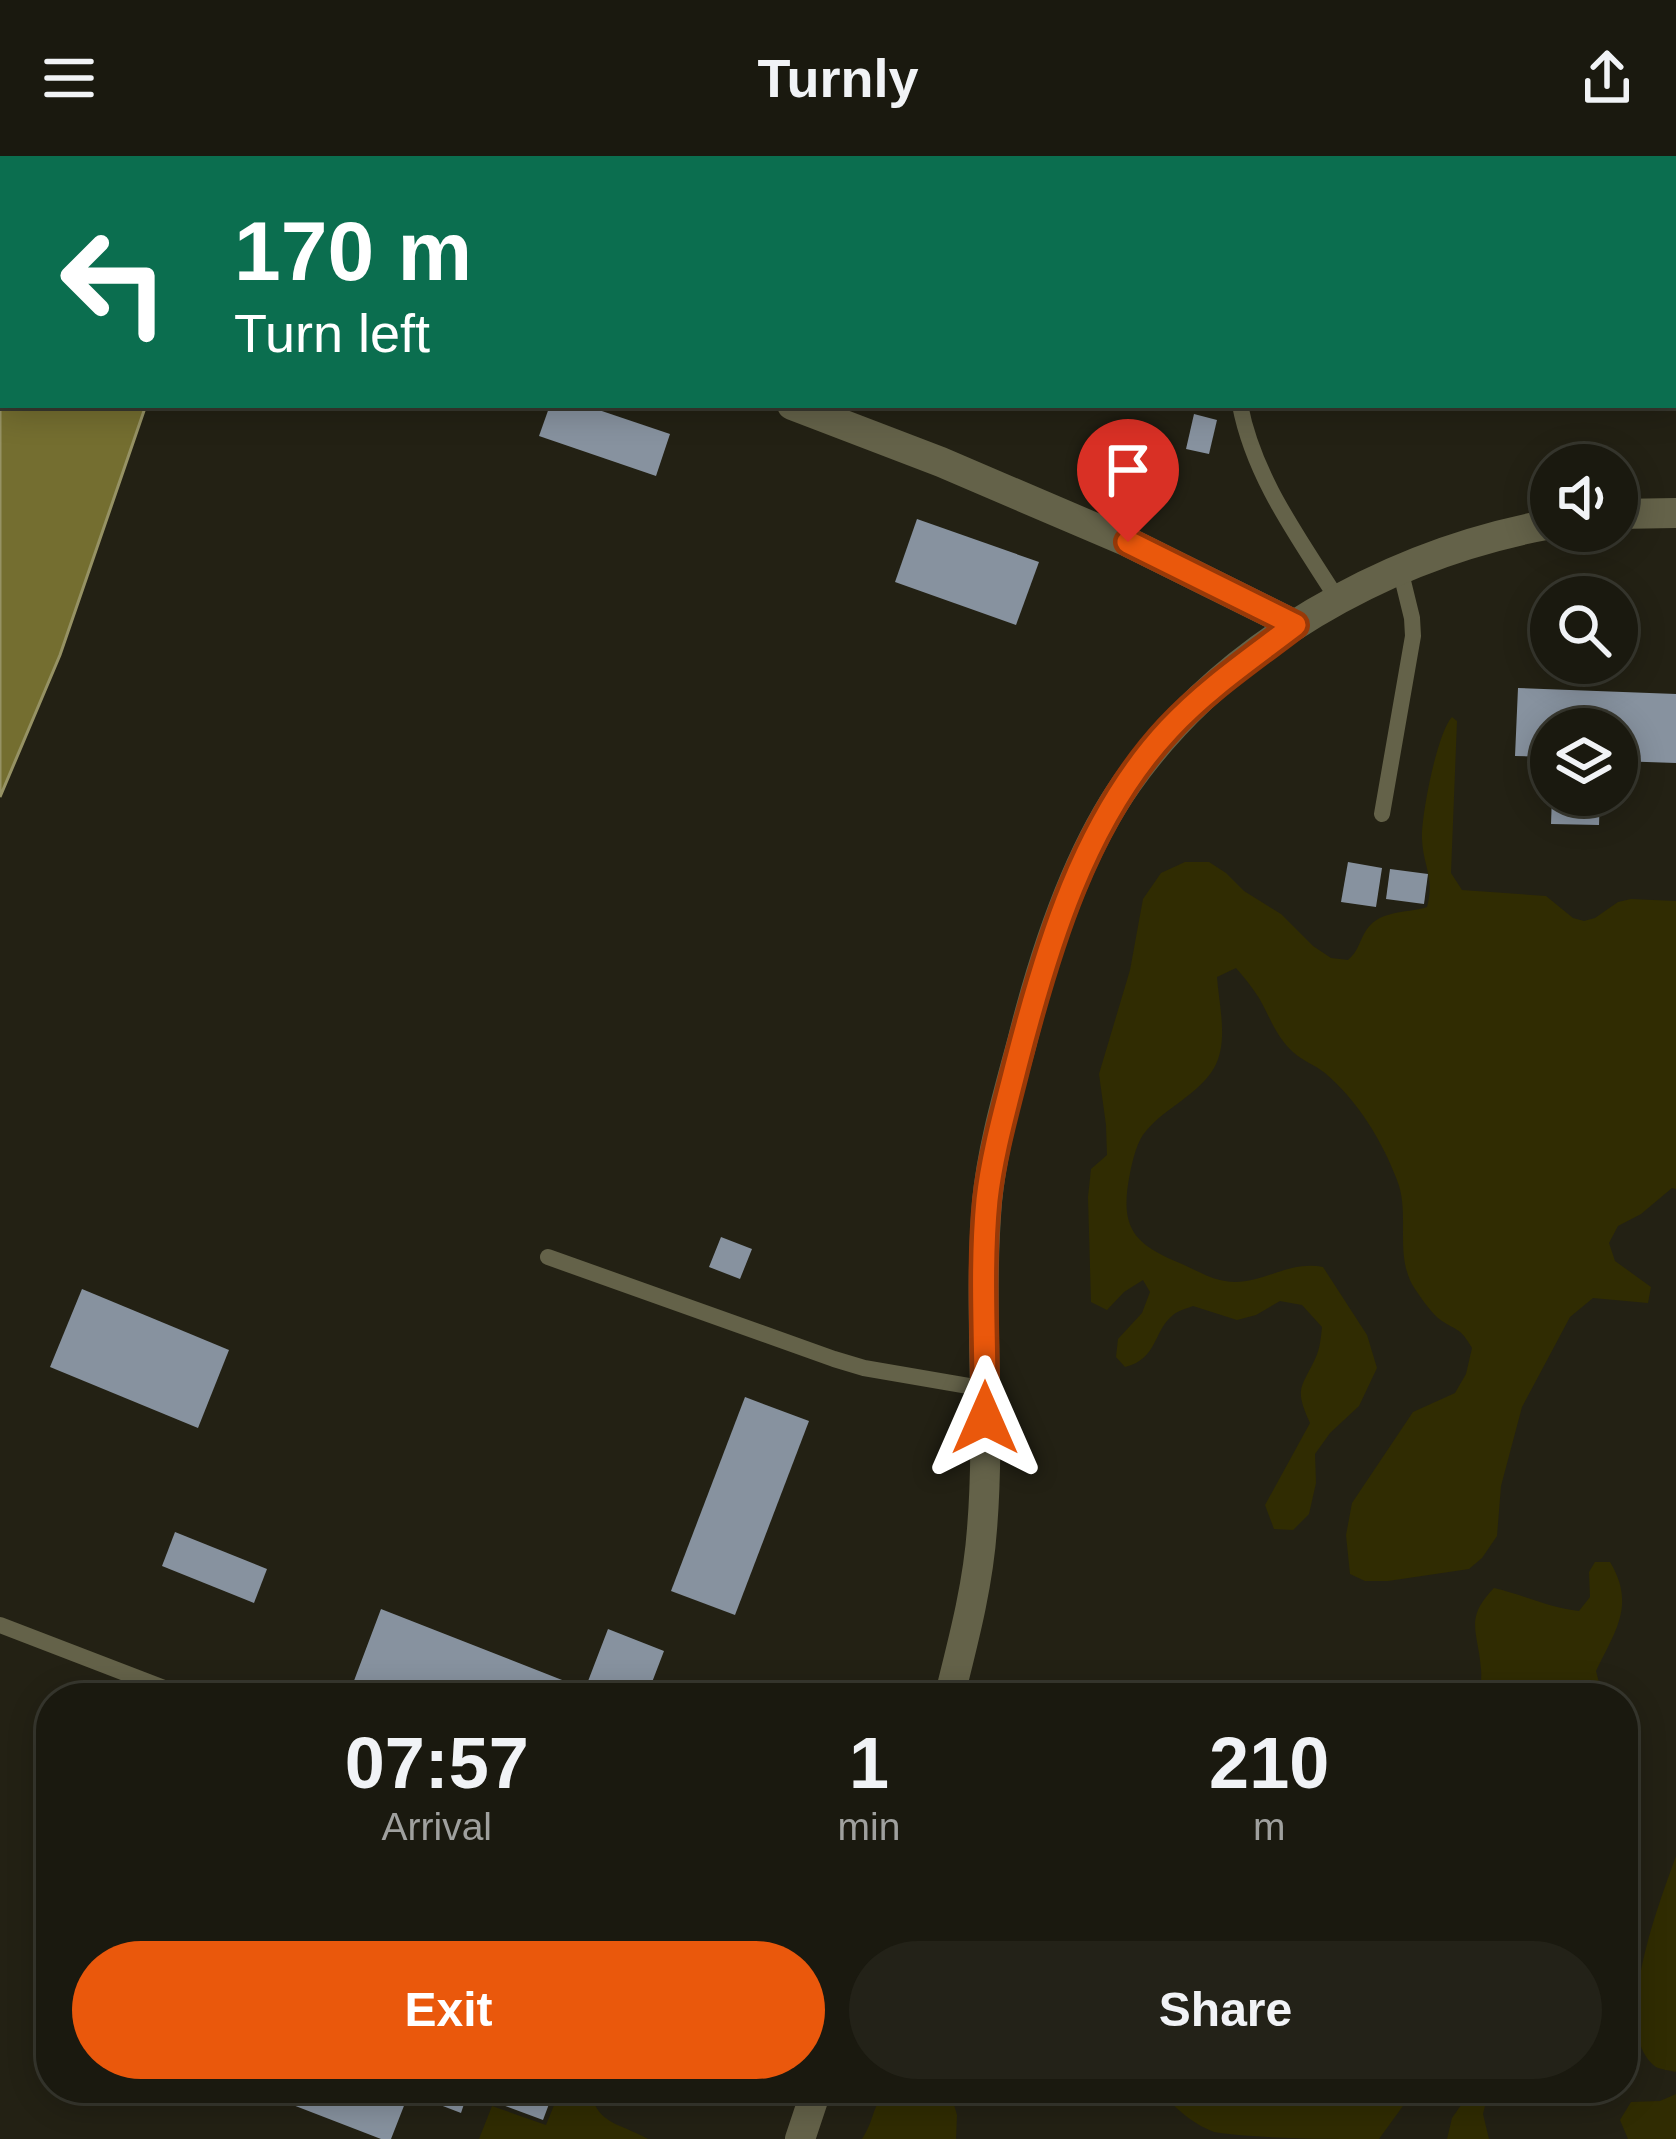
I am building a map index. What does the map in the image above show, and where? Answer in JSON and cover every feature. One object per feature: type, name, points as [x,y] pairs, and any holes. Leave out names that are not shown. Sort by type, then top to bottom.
[{"type":"street","points":[[800,408],[1128,542],[1295,625]]},
{"type":"street","points":[[1638,514],[1676,513]]},
{"type":"street","points":[[954,1683],[970,1615],[982,1530],[987,1198],[1037,982],[1083,863],[1125,786],[1168,730],[1214,686],[1295,625],[1400,569],[1476,540],[1530,528]]},
{"type":"street","points":[[800,2139],[812,2103]]},
{"type":"lane","points":[[1241,408],[1255,460],[1338,600]]},
{"type":"lane","points":[[1382,814],[1413,635],[1400,569]]},
{"type":"lane","points":[[548,1257],[834,1359],[986,1390]]},
{"type":"lane","points":[[0,1625],[151,1683]]},
{"type":"shaded area","points":[[0,408],[145,408],[60,655],[0,797]]},
{"type":"shaded area","points":[[1452,717],[1457,721],[1451,873],[1462,890],[1546,896],[1584,921],[1631,899],[1676,901],[1676,1189],[1618,1226],[1609,1243],[1615,1261],[1651,1287],[1648,1303],[1593,1298],[1570,1317],[1522,1407],[1501,1486],[1497,1536],[1482,1558],[1469,1569],[1365,1581],[1350,1574],[1346,1535],[1352,1503],[1413,1412],[1455,1393],[1472,1348],[1460,1332],[1432,1312],[1408,1276],[1401,1193],[1384,1150],[1348,1095],[1287,1046],[1236,968],[1217,977],[1222,1024],[1219,1058],[1199,1086],[1140,1140],[1127,1192],[1129,1221],[1152,1249],[1219,1280],[1237,1282],[1297,1267],[1323,1267],[1367,1335],[1377,1368],[1359,1406],[1315,1454],[1316,1483],[1309,1514],[1293,1530],[1274,1529],[1265,1505],[1310,1423],[1301,1389],[1317,1354],[1322,1327],[1302,1305],[1280,1301],[1237,1320],[1193,1306],[1173,1315],[1144,1358],[1125,1367],[1116,1357],[1118,1339],[1142,1313],[1150,1292],[1143,1280],[1107,1310],[1091,1302],[1091,1169],[1107,1155],[1099,1074],[1130,970],[1143,899],[1161,873],[1185,862],[1209,862],[1281,914],[1331,958],[1348,960],[1376,920],[1427,907],[1424,812],[1436,757]]},
{"type":"shaded area","points":[[1595,1562],[1610,1562],[1621,1592],[1620,1618],[1596,1671],[1599,1683],[1481,1683],[1476,1617],[1494,1588],[1579,1611],[1590,1597],[1589,1572]]},
{"type":"shaded area","points":[[1676,1856],[1675,2072],[1656,2067],[1642,2050],[1638,2031],[1642,1966]]},
{"type":"shaded area","points":[[1676,2094],[1676,2139],[1628,2139],[1620,2120],[1630,2103],[1660,2101]]},
{"type":"shaded area","points":[[555,2103],[594,2103],[603,2116],[648,2139],[479,2139],[492,2106],[546,2125]]},
{"type":"shaded area","points":[[878,2103],[953,2103],[957,2115],[956,2139],[862,2139]]},
{"type":"shaded area","points":[[1172,2103],[1405,2103],[1379,2139],[1214,2132]]},
{"type":"shaded area","points":[[1462,2103],[1486,2103],[1483,2114],[1489,2139],[1447,2139],[1452,2118]]},
{"type":"building","points":[[549,408],[593,408],[670,434],[656,476],[539,436]]},
{"type":"building","points":[[1194,414],[1217,420],[1209,454],[1186,449]]},
{"type":"building","points":[[917,519],[1039,562],[1016,625],[895,582]]},
{"type":"building","points":[[1518,688],[1676,694],[1676,763],[1638,762],[1638,708],[1530,708],[1530,756],[1515,756]]},
{"type":"building","points":[[1551,816],[1599,816],[1599,825],[1551,824]]},
{"type":"building","points":[[1348,862],[1382,868],[1376,907],[1341,902]]},
{"type":"building","points":[[1390,869],[1428,874],[1424,904],[1386,899]]},
{"type":"building","points":[[721,1237],[752,1249],[740,1279],[709,1267]]},
{"type":"building","points":[[82,1289],[229,1350],[198,1428],[50,1367]]},
{"type":"building","points":[[745,1397],[809,1421],[735,1615],[671,1591]]},
{"type":"building","points":[[175,1532],[267,1569],[254,1603],[162,1566]]},
{"type":"building","points":[[381,1609],[570,1683],[353,1683]]},
{"type":"building","points":[[608,1629],[664,1651],[652,1683],[587,1683]]},
{"type":"building","points":[[288,2103],[405,2103],[391,2139]]},
{"type":"building","points":[[435,2103],[464,2103],[461,2113]]},
{"type":"building","points":[[497,2103],[549,2103],[543,2120]]},
{"type":"route","points":[[985,1418],[987,1198],[1037,982],[1083,863],[1125,786],[1168,730],[1214,686],[1295,625],[1128,542]]}]
